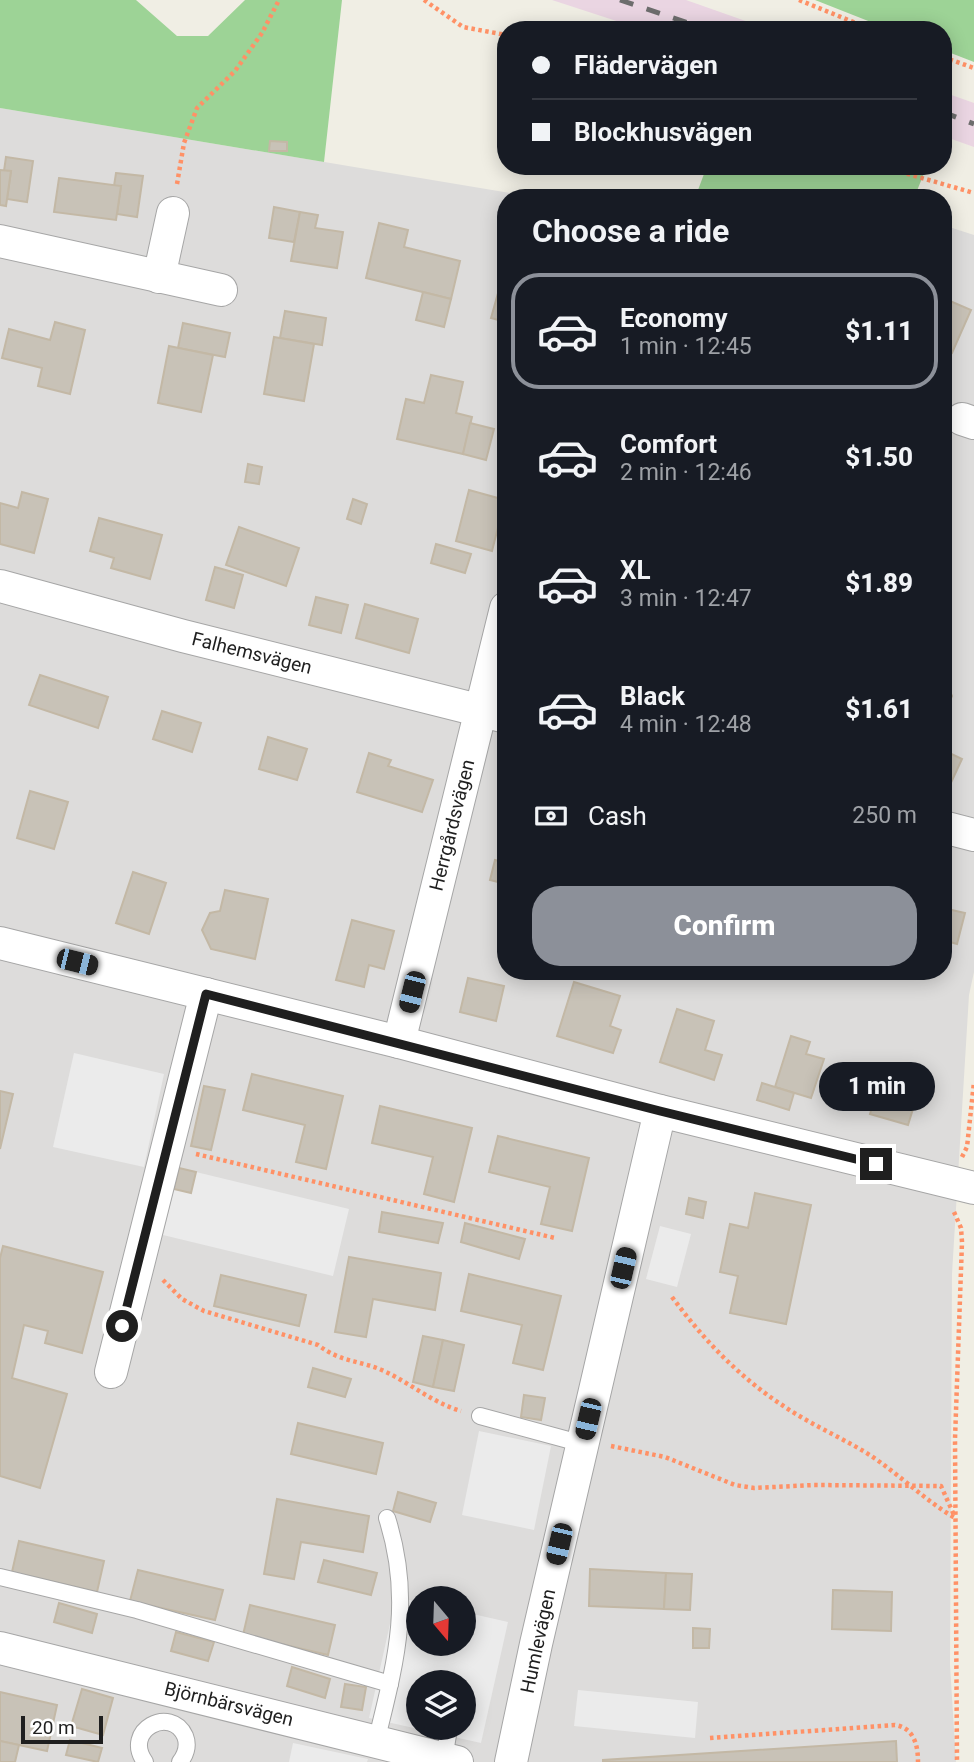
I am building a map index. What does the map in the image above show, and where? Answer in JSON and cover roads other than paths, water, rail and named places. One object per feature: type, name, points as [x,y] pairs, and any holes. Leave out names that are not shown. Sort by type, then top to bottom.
[{"type":"street","points":[[159,277],[173,213]]},
{"type":"street","points":[[0,241],[221,290]]},
{"type":"street","name":"Falhemsvägen","points":[[0,586],[183,636],[493,713]]},
{"type":"street","name":"Herrgårdsvägen","points":[[399,1042],[493,713],[497,681]]},
{"type":"street","points":[[952,829],[974,835]]},
{"type":"street","points":[[0,943],[974,1188]]},
{"type":"street","points":[[111,1372],[206,994]]},
{"type":"street","name":"Humlevägen","points":[[511,1762],[660,1111]]},
{"type":"street","name":"Björnbärsvägen","points":[[0,1648],[376,1742],[450,1752]]},
{"type":"lane","points":[[480,1416],[583,1444]]},
{"type":"lane","points":[[376,1742],[399,1636],[402,1598],[394,1541],[387,1518]]},
{"type":"lane","points":[[0,1577],[137,1610],[390,1684]]},
{"type":"lane","points":[[167,1722],[180,1692]]},
{"type":"lane","points":[[145,1762],[139,1747],[143,1733],[155,1723],[167,1722],[179,1728],[184,1736],[187,1746],[185,1760]]},
{"type":"railway","points":[[620,0],[682,21]]},
{"type":"railway","points":[[952,115],[974,124]]}]
